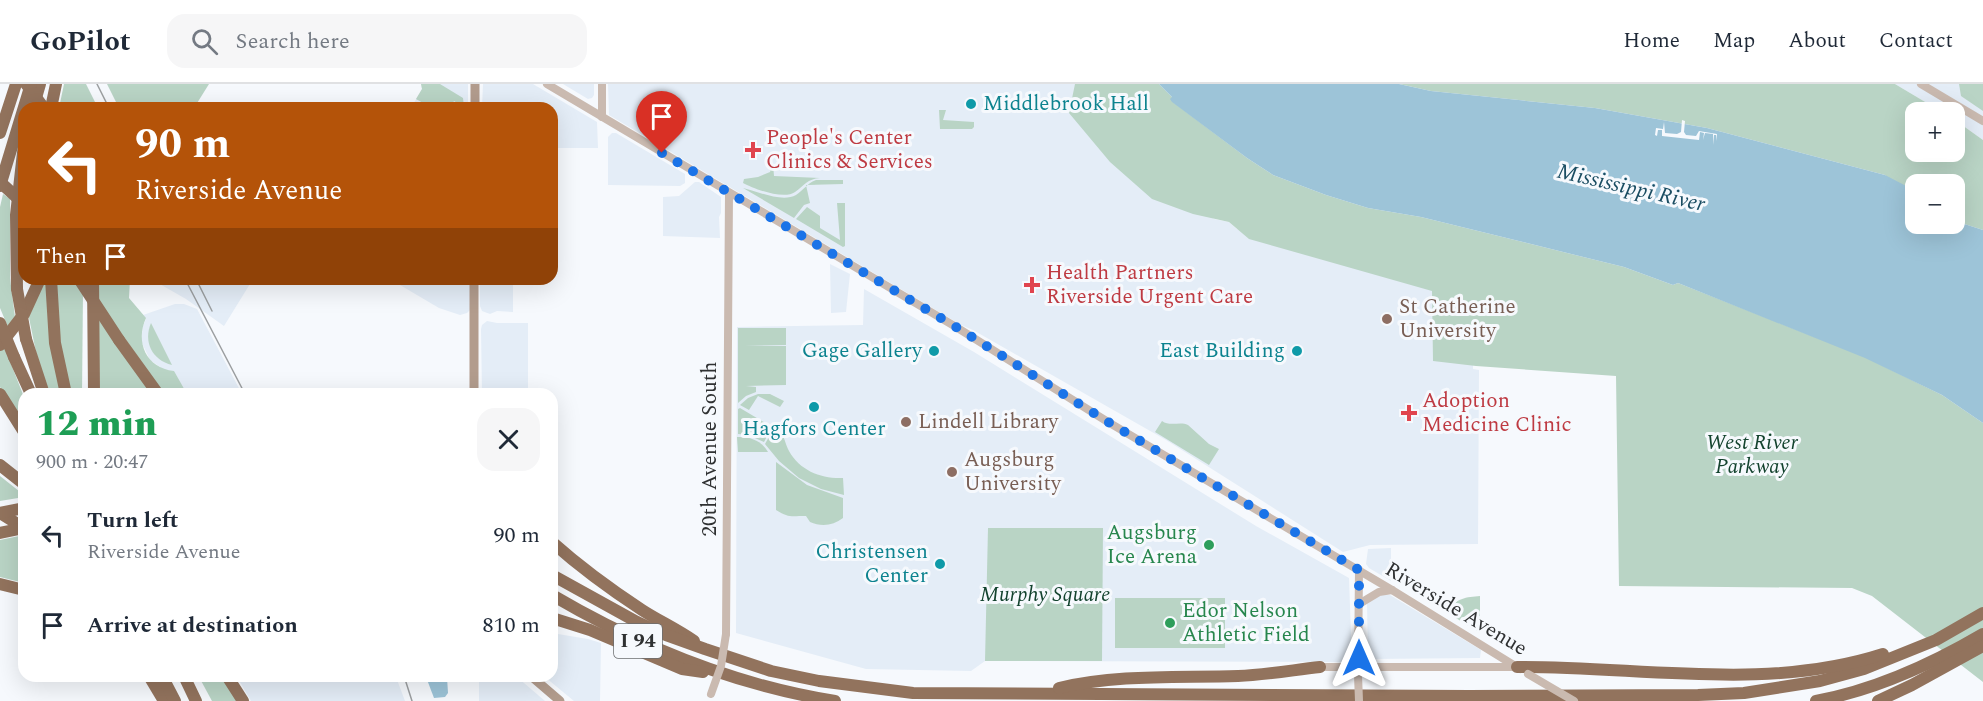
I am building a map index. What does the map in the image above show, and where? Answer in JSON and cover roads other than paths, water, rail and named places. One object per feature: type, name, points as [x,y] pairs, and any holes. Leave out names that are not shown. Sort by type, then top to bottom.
[{"type":"highway","points":[[0,133],[16,84]]},
{"type":"highway","points":[[28,84],[40,102]]},
{"type":"highway","points":[[23,102],[28,84]]},
{"type":"highway","points":[[34,102],[38,84]]},
{"type":"highway","points":[[38,84],[48,102]]},
{"type":"highway","points":[[53,102],[56,84]]},
{"type":"highway","points":[[18,120],[0,184],[18,199]]},
{"type":"highway","points":[[18,189],[17,289],[26,339],[42,388]]},
{"type":"highway","points":[[0,345],[24,314],[37,285]]},
{"type":"highway","points":[[51,285],[55,343],[65,388]]},
{"type":"highway","points":[[83,285],[154,388]]},
{"type":"highway","points":[[86,285],[86,388]]},
{"type":"highway","points":[[93,285],[94,388]]},
{"type":"highway","points":[[0,323],[28,388]]},
{"type":"highway","points":[[0,394],[18,422]]},
{"type":"highway","points":[[0,465],[18,479]]},
{"type":"highway","points":[[0,513],[18,509]]},
{"type":"highway","points":[[0,513],[18,524]]},
{"type":"highway","points":[[0,533],[18,529]]},
{"type":"highway","points":[[558,547],[606,586],[650,615],[677,629],[705,649]]},
{"type":"highway","name":"I 94","points":[[558,578],[637,622],[666,635],[771,671],[863,688],[913,693],[1040,692],[1327,696],[1729,694],[1775,690],[1820,681],[1864,669],[1909,650]]},
{"type":"highway","points":[[0,584],[18,588]]},
{"type":"highway","name":"I 94","points":[[558,598],[643,643],[728,675],[777,690],[835,701]]},
{"type":"highway","points":[[1517,667],[1738,675],[1778,674],[1851,663],[1909,650],[1940,638],[1983,613]]},
{"type":"highway","points":[[558,620],[590,630],[682,669],[728,675]]},
{"type":"highway","points":[[1878,701],[1937,672],[1983,634]]},
{"type":"highway","points":[[1816,701],[1867,688],[1927,664],[1983,646]]},
{"type":"highway","points":[[1040,692],[1074,684],[1120,679],[1245,676],[1320,667]]},
{"type":"highway","points":[[153,682],[164,701]]},
{"type":"highway","points":[[165,682],[175,701]]},
{"type":"highway","points":[[187,682],[196,701]]},
{"type":"highway","points":[[193,682],[201,701]]},
{"type":"highway","points":[[231,682],[243,701]]},
{"type":"main road","points":[[475,85],[475,102]]},
{"type":"main road","points":[[474,285],[474,388]]},
{"type":"main road","points":[[538,682],[560,701]]},
{"type":"street","name":"Riverside Avenue","points":[[547,84],[1574,701]]},
{"type":"street","points":[[602,84],[602,117]]},
{"type":"street","points":[[1921,84],[1983,121]]},
{"type":"street","name":"20th Avenue South","points":[[709,698],[721,666],[726,634],[729,193]]},
{"type":"street","points":[[1359,570],[1359,701]]},
{"type":"street","points":[[1359,604],[1379,592],[1392,590]]},
{"type":"street","points":[[1320,667],[1358,670],[1517,667]]},
{"type":"water","name":"Mississippi River","points":[[1159,84],[1399,84],[1431,91],[1595,108],[1707,128],[1885,175],[1905,185],[1905,234],[1965,234],[1965,224],[1983,230],[1983,423],[1942,395],[1865,358],[1678,283],[1673,285],[1624,267],[1421,217],[1368,208],[1273,175],[1172,102],[1170,99],[1172,97]]},
{"type":"water","points":[[428,682],[447,682],[448,693],[445,697],[434,698]]},
{"type":"tram line","points":[[97,84],[106,102]]},
{"type":"tram line","points":[[188,285],[242,388]]},
{"type":"tram line","points":[[199,285],[212,311]]},
{"type":"tram line","points":[[406,682],[412,701]]},
{"type":"place","name":"Middlebrook Hall","points":[[971,104]]},
{"type":"place","name":"People's Center Clinics & Services","points":[[753,150]]},
{"type":"place","name":"Health Partners Riverside Urgent Care","points":[[1032,285]]},
{"type":"place","name":"St Catherine University","points":[[1387,319]]},
{"type":"place","name":"Gage Gallery","points":[[934,351]]},
{"type":"place","name":"East Building","points":[[1297,351]]},
{"type":"place","name":"Hagfors Center","points":[[814,407]]},
{"type":"place","name":"Adoption Medicine Clinic","points":[[1409,413]]},
{"type":"place","name":"Lindell Library","points":[[906,422]]},
{"type":"place","name":"Augsburg University","points":[[952,472]]},
{"type":"place","name":"Augsburg Ice Arena","points":[[1209,545]]},
{"type":"place","name":"Christensen Center","points":[[940,564]]},
{"type":"place","name":"Edor Nelson Athletic Field","points":[[1170,623]]},
{"type":"park label","name":"West River Parkway","points":[[1752,455]]},
{"type":"park label","name":"Murphy Square","points":[[1045,595]]}]
